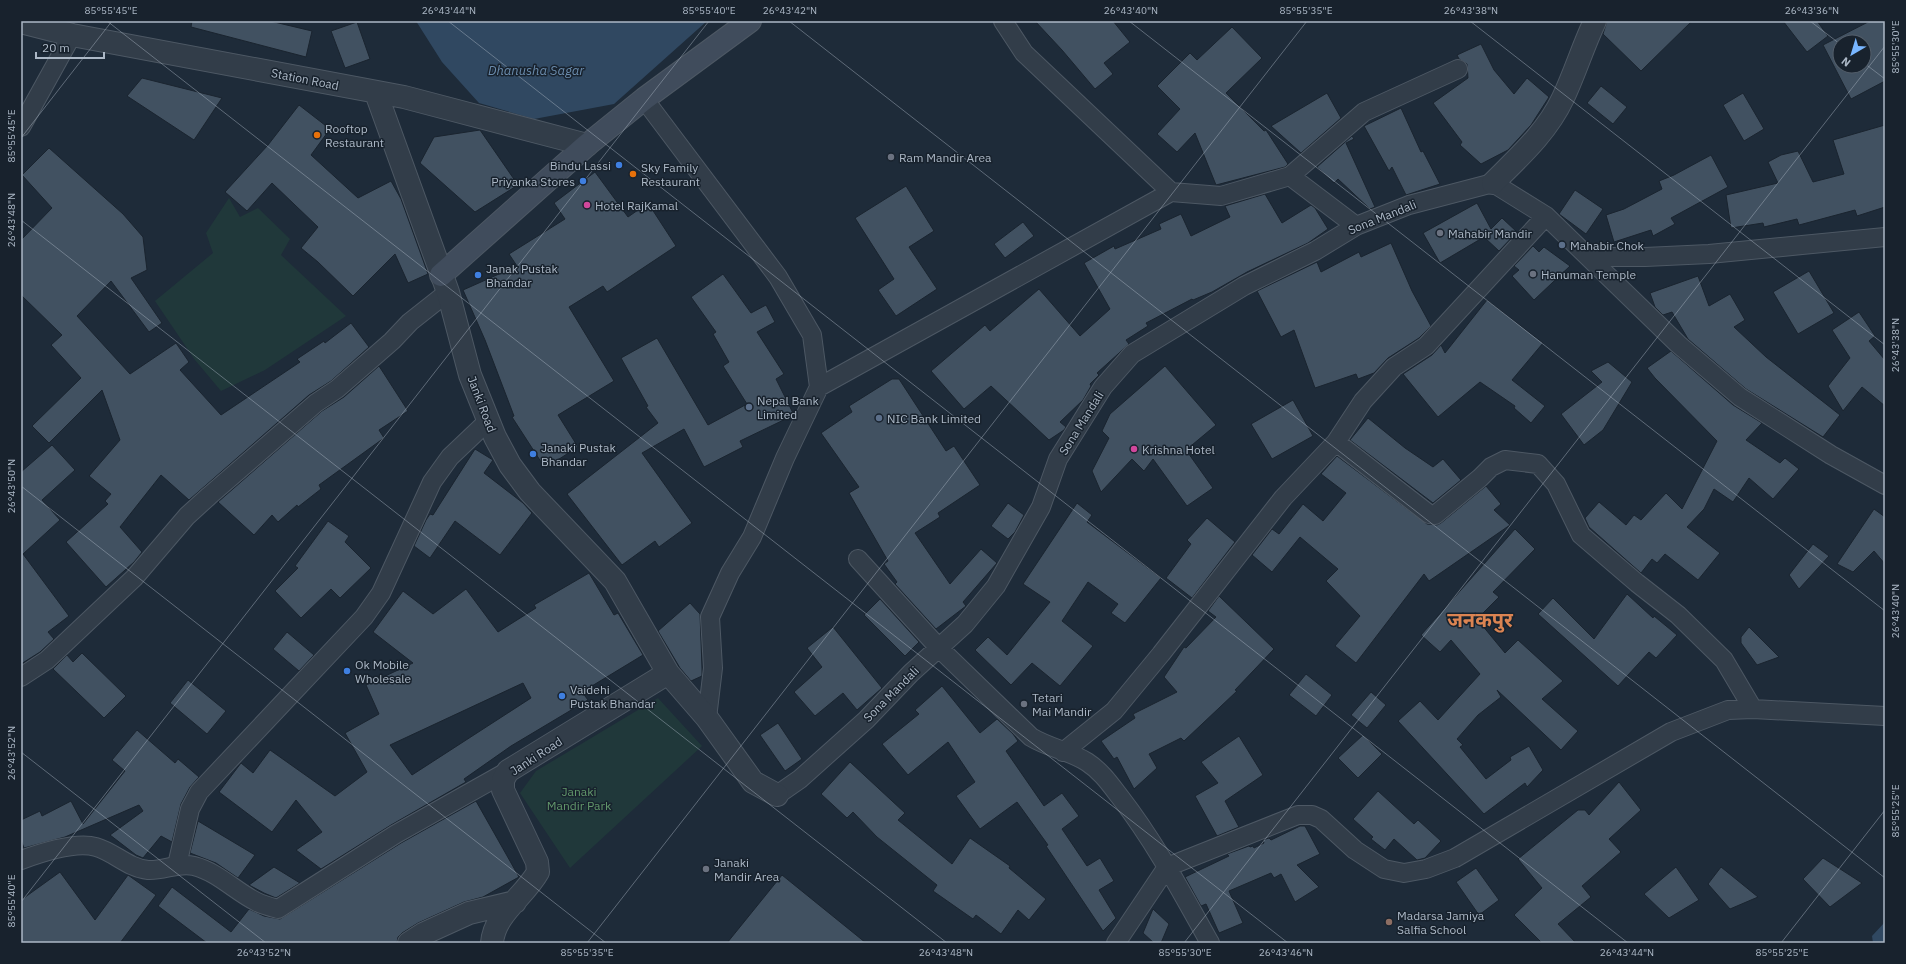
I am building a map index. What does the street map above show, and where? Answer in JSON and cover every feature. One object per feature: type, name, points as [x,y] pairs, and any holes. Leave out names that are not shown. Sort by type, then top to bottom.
[{"type":"main road","points":[[445,284],[587,145],[644,99],[750,21]]},
{"type":"street","points":[[1003,21],[1024,53],[1171,192]]},
{"type":"street","points":[[1594,21],[1563,99],[1550,120],[1535,141],[1493,184],[1546,216],[1678,344],[1740,397],[1831,455],[1885,485]]},
{"type":"street","name":"Station Road","points":[[21,22],[72,35],[404,98],[587,145]]},
{"type":"street","points":[[21,127],[72,35]]},
{"type":"street","points":[[819,387],[1171,192],[1221,196],[1290,176],[1364,112],[1458,69]]},
{"type":"street","name":"Janki Road","points":[[376,93],[445,284],[470,375],[495,437],[510,465],[530,492],[615,581],[668,673],[707,718],[753,782],[777,795]]},
{"type":"street","points":[[644,99],[778,276],[812,335],[819,387],[785,458],[752,537],[730,574],[710,617],[713,668],[707,718]]},
{"type":"street","points":[[1290,176],[1356,226]]},
{"type":"street","name":"Sona Mandali","points":[[777,795],[783,792],[833,750],[965,624],[996,586],[1041,507],[1058,459],[1103,387],[1132,354],[1244,286],[1315,251],[1356,226],[1409,205],[1493,184]]},
{"type":"street","points":[[1063,752],[1114,711],[1161,654],[1283,498],[1336,442],[1363,401],[1394,368],[1426,346],[1546,216]]},
{"type":"street","points":[[1590,257],[1645,257],[1708,254],[1885,236]]},
{"type":"street","points":[[21,677],[47,660],[134,578],[187,516],[209,496],[316,403],[337,389],[392,341],[445,284]]},
{"type":"street","points":[[177,865],[190,809],[199,792],[364,617],[382,593],[432,482],[450,457],[489,420]]},
{"type":"street","points":[[1336,442],[1429,514],[1435,515],[1491,467],[1504,460],[1538,464],[1556,484],[1582,535],[1637,583],[1678,616],[1724,660],[1753,709]]},
{"type":"street","points":[[858,559],[939,648],[1031,737],[1042,744],[1086,761],[1102,774],[1136,817],[1167,867],[1210,943]]},
{"type":"street","name":"Janki Road","points":[[492,943],[492,933],[497,922],[515,902],[538,872],[537,862],[503,790],[503,780],[508,771],[668,673]]},
{"type":"street","points":[[1116,943],[1167,867],[1298,815],[1312,815],[1321,819],[1355,850],[1384,869],[1404,873],[1426,869],[1456,858],[1671,732],[1728,710],[1753,709],[1885,716]]},
{"type":"street","points":[[21,860],[34,855],[79,845],[96,847],[136,868],[150,870],[177,865],[194,866],[210,872],[258,903],[278,909],[396,834],[508,771]]},
{"type":"street","points":[[409,943],[423,934],[469,913],[515,902]]},
{"type":"green space","points":[[229,198],[240,217],[258,208],[290,239],[281,255],[346,316],[265,370],[221,391],[195,360],[155,301],[213,253],[206,233]]},
{"type":"green space","name":"Janaki Mandir Park","points":[[658,698],[702,746],[570,868],[520,793],[536,771]]},
{"type":"water","name":"Dhanusha Sagar","points":[[416,21],[707,21],[614,104],[534,119],[479,103],[442,62]]},
{"type":"water","points":[[1885,922],[1885,943],[1873,943],[1872,936]]},
{"type":"building","points":[[192,21],[270,21],[312,31],[306,57],[191,27]]},
{"type":"building","points":[[1035,21],[1113,21],[1130,42],[1104,63],[1113,74],[1095,89]]},
{"type":"building","points":[[1607,21],[1692,21],[1641,71],[1603,34]]},
{"type":"building","points":[[1783,21],[1817,21],[1828,36],[1807,52]]},
{"type":"building","points":[[1870,21],[1885,21],[1885,81],[1851,99],[1838,74],[1872,74],[1872,34],[1845,34]]},
{"type":"building","points":[[357,22],[370,59],[345,68],[331,31]]},
{"type":"building","points":[[1232,27],[1262,58],[1226,93],[1264,131],[1266,130],[1288,164],[1285,167],[1216,185],[1195,133],[1177,152],[1157,134],[1180,109],[1157,86],[1190,53],[1197,60]]},
{"type":"building","points":[[1832,40],[1832,62],[1823,45]]},
{"type":"building","points":[[1481,44],[1494,70],[1514,94],[1527,78],[1549,97],[1531,125],[1508,150],[1481,164],[1460,145],[1462,142],[1433,103],[1468,78],[1467,64],[1459,59],[1457,55]]},
{"type":"building","points":[[142,78],[222,98],[194,140],[127,96]]},
{"type":"building","points":[[1601,86],[1627,107],[1613,124],[1587,103]]},
{"type":"building","points":[[1327,93],[1341,118],[1301,153],[1271,126]]},
{"type":"building","points":[[1743,93],[1764,129],[1744,141],[1723,105]]},
{"type":"building","points":[[299,105],[330,129],[311,155],[358,198],[391,181],[401,199],[428,274],[408,283],[395,254],[353,296],[318,262],[301,248],[318,227],[272,183],[247,211],[225,192],[268,145]]},
{"type":"building","points":[[1401,108],[1421,152],[1423,151],[1440,184],[1406,195],[1392,167],[1389,171],[1364,126]]},
{"type":"building","points":[[1885,125],[1885,207],[1857,216],[1855,210],[1799,225],[1797,219],[1764,227],[1763,223],[1731,228],[1726,195],[1778,183],[1768,162],[1781,155],[1798,151],[1813,182],[1844,174],[1833,140]]},
{"type":"building","points":[[480,130],[518,185],[475,212],[420,163],[434,137]]},
{"type":"building","points":[[1352,136],[1354,139],[1346,143],[1375,207],[1370,209],[1338,179],[1334,183],[1317,167]]},
{"type":"building","points":[[49,148],[123,214],[143,237],[147,270],[131,278],[162,323],[149,332],[111,281],[77,316],[130,374],[176,343],[189,362],[180,370],[221,415],[300,362],[297,359],[324,341],[325,343],[351,323],[369,347],[331,381],[309,395],[189,500],[161,475],[120,527],[142,552],[134,562],[106,587],[66,542],[108,504],[105,501],[111,494],[89,476],[120,440],[102,390],[49,443],[32,426],[81,378],[51,345],[62,335],[21,295],[21,240],[52,208],[22,175]]},
{"type":"building","points":[[1711,155],[1728,187],[1671,218],[1675,224],[1653,236],[1651,230],[1614,242],[1606,215],[1624,209],[1662,189],[1659,181],[1674,175]]},
{"type":"building","points":[[595,172],[628,217],[648,203],[676,246],[607,292],[603,286],[569,307],[614,381],[558,415],[578,447],[545,468],[512,417],[514,416],[485,340],[463,290],[517,266],[509,254],[565,219],[554,203]]},
{"type":"building","points":[[906,186],[934,231],[909,247],[937,289],[896,316],[878,290],[894,279],[855,218]]},
{"type":"building","points":[[1575,190],[1603,209],[1586,234],[1559,214]]},
{"type":"building","points":[[1265,194],[1282,223],[1311,205],[1315,208],[1328,229],[1308,243],[1247,272],[1212,292],[1193,300],[1192,299],[1146,323],[1148,326],[1126,340],[1129,344],[1097,373],[1099,375],[1090,384],[1091,386],[1083,400],[1060,422],[1066,427],[1064,430],[1049,440],[991,386],[964,409],[931,371],[985,325],[990,331],[1039,289],[1080,336],[1110,309],[1084,263],[1114,246],[1115,249],[1161,229],[1159,224],[1181,214],[1191,236],[1230,217],[1225,206]]},
{"type":"building","points":[[1477,203],[1491,229],[1502,218],[1517,232],[1499,251],[1484,237],[1440,263],[1423,233]]},
{"type":"building","points":[[1023,222],[1034,236],[1005,258],[994,244]]},
{"type":"building","points":[[1391,243],[1412,291],[1431,326],[1419,338],[1388,358],[1374,373],[1358,379],[1356,374],[1315,388],[1294,330],[1281,337],[1257,291],[1317,262],[1321,272],[1359,252],[1361,257]]},
{"type":"building","name":"Hanuman Temple","points":[[1533,246],[1539,252],[1544,247],[1570,266],[1534,300],[1512,276],[1519,270],[1514,266]]},
{"type":"building","points":[[1809,271],[1834,313],[1798,334],[1773,292]]},
{"type":"building","points":[[723,274],[751,313],[766,305],[775,322],[757,332],[784,374],[776,379],[794,415],[740,441],[743,447],[704,467],[684,429],[642,453],[692,523],[659,547],[655,541],[622,565],[567,494],[658,423],[646,407],[648,406],[621,358],[657,338],[708,425],[747,404],[723,366],[729,362],[713,334],[716,332],[691,297]]},
{"type":"building","points":[[1698,276],[1709,306],[1730,294],[1745,320],[1734,327],[1766,357],[1840,415],[1823,437],[1746,389],[1688,339],[1672,312],[1663,315],[1655,307],[1650,293]]},
{"type":"building","points":[[1487,300],[1543,343],[1512,380],[1545,406],[1531,423],[1514,408],[1515,406],[1480,382],[1438,417],[1403,374],[1432,355],[1441,345],[1445,353]]},
{"type":"building","points":[[1859,312],[1875,336],[1869,341],[1885,360],[1885,406],[1862,387],[1843,411],[1828,386],[1850,358],[1832,330]]},
{"type":"building","points":[[1671,351],[1733,405],[1762,423],[1746,440],[1780,463],[1785,458],[1799,469],[1773,499],[1749,478],[1733,502],[1714,489],[1704,509],[1687,527],[1720,553],[1698,580],[1665,554],[1657,563],[1652,559],[1641,573],[1589,527],[1585,518],[1599,502],[1626,525],[1634,515],[1641,520],[1666,493],[1682,509],[1717,441],[1647,368]]},
{"type":"building","points":[[1608,362],[1632,382],[1603,430],[1584,445],[1561,414],[1602,382],[1591,371]]},
{"type":"building","points":[[379,366],[408,411],[379,430],[384,438],[319,485],[321,489],[298,507],[297,505],[278,522],[272,515],[254,535],[218,502],[322,411],[344,397]]},
{"type":"building","points":[[1165,366],[1216,425],[1186,450],[1213,488],[1187,506],[1153,459],[1144,471],[1132,459],[1101,492],[1092,471],[1109,438],[1102,431],[1110,414]]},
{"type":"building","points":[[892,379],[899,379],[946,451],[954,446],[980,485],[938,513],[940,517],[915,533],[950,584],[981,549],[997,563],[963,602],[966,606],[936,629],[895,584],[897,582],[884,564],[888,561],[849,493],[859,487],[821,433],[852,412],[849,406]]},
{"type":"building","points":[[1293,400],[1313,436],[1272,459],[1251,424]]},
{"type":"building","points":[[1368,418],[1405,448],[1433,467],[1443,459],[1461,480],[1433,503],[1350,440]]},
{"type":"building","points":[[52,445],[75,470],[42,500],[60,520],[23,554],[69,616],[48,632],[54,639],[40,652],[21,664],[21,472]]},
{"type":"building","points":[[475,449],[493,460],[484,473],[523,503],[532,513],[500,555],[455,521],[430,558],[414,546],[426,520],[430,514],[433,515]]},
{"type":"building","points":[[1337,456],[1427,524],[1437,525],[1441,523],[1486,486],[1501,504],[1494,510],[1510,525],[1429,581],[1424,574],[1356,663],[1335,646],[1360,616],[1326,581],[1338,569],[1300,537],[1272,572],[1252,555],[1272,529],[1279,534],[1303,504],[1323,521],[1346,493],[1321,474]]},
{"type":"building","points":[[1008,503],[1024,515],[1015,532],[1008,539],[991,526]]},
{"type":"building","points":[[1077,503],[1092,515],[1087,522],[1161,578],[1125,623],[1111,613],[1118,604],[1088,582],[1062,621],[1093,646],[1060,686],[1032,663],[1011,685],[975,650],[988,637],[1007,655],[1050,602],[1023,584]]},
{"type":"building","points":[[1874,509],[1885,517],[1885,564],[1874,551],[1853,572],[1837,564]]},
{"type":"building","points":[[1207,518],[1235,542],[1192,598],[1166,578],[1191,544],[1187,540]]},
{"type":"building","points":[[328,521],[349,536],[345,542],[371,568],[340,598],[331,589],[301,618],[275,591],[298,568],[295,566]]},
{"type":"building","points":[[1515,529],[1535,549],[1493,592],[1499,597],[1477,619],[1505,653],[1518,640],[1563,681],[1542,699],[1578,731],[1561,750],[1497,690],[1501,697],[1478,715],[1457,739],[1463,745],[1460,747],[1486,779],[1511,760],[1510,757],[1529,746],[1543,770],[1527,787],[1525,783],[1484,814],[1398,721],[1420,701],[1438,720],[1480,674],[1451,640],[1440,652],[1421,635]]},
{"type":"building","points":[[1813,544],[1829,556],[1799,589],[1789,575]]},
{"type":"building","points":[[589,573],[614,615],[618,613],[643,655],[582,692],[588,700],[511,746],[464,779],[466,782],[391,825],[321,869],[296,850],[322,832],[296,800],[272,832],[219,792],[241,763],[253,773],[270,750],[335,796],[367,772],[345,733],[379,714],[366,685],[413,663],[373,632],[403,591],[433,614],[466,589],[498,632],[536,608],[534,605]],"holes":[[[523,683],[531,698],[412,775],[390,745]]]},
{"type":"building","points":[[1627,594],[1653,618],[1654,616],[1677,635],[1656,658],[1649,652],[1618,686],[1538,614],[1553,598],[1594,639]]},
{"type":"building","points":[[1219,596],[1274,649],[1235,690],[1237,691],[1184,741],[1181,738],[1149,754],[1157,768],[1134,789],[1117,757],[1114,759],[1101,741],[1135,718],[1133,714],[1177,692],[1164,677],[1184,647],[1186,648],[1216,617],[1208,611]]},
{"type":"building","points":[[880,599],[919,642],[905,656],[864,615]]},
{"type":"building","points":[[690,603],[700,614],[702,668],[702,676],[691,681],[680,668],[658,631]]},
{"type":"building","points":[[833,627],[882,688],[857,710],[843,693],[815,716],[794,692],[822,667],[807,648]]},
{"type":"building","points":[[1749,627],[1779,657],[1757,665],[1741,643],[1741,637]]},
{"type":"building","points":[[287,632],[314,655],[299,671],[273,649]]},
{"type":"building","points":[[82,653],[126,696],[104,718],[53,669],[67,655],[73,662]]},
{"type":"building","points":[[1306,674],[1332,695],[1316,716],[1289,695]]},
{"type":"building","points":[[188,680],[226,711],[207,734],[170,703]]},
{"type":"building","points":[[942,686],[980,733],[997,719],[1013,734],[1018,741],[1006,751],[1044,806],[1062,793],[1079,816],[1062,829],[1087,866],[1100,858],[1114,881],[1099,890],[1116,918],[1103,931],[1046,846],[1048,845],[1017,802],[980,829],[956,796],[975,782],[948,742],[908,775],[882,744],[919,714],[915,710]]},
{"type":"building","points":[[1371,692],[1386,705],[1367,728],[1351,715]]},
{"type":"building","points":[[778,723],[802,759],[785,771],[760,735]]},
{"type":"building","points":[[137,730],[175,763],[178,759],[199,777],[190,787],[181,804],[172,842],[161,836],[143,858],[136,855],[110,835],[143,811],[139,805],[65,837],[24,848],[21,840],[21,820],[40,811],[42,816],[71,801],[83,824],[125,771],[112,760]]},
{"type":"building","points":[[1363,735],[1382,754],[1358,778],[1338,758]]},
{"type":"building","points":[[1239,736],[1263,775],[1225,801],[1239,827],[1217,836],[1195,796],[1218,783],[1201,762]]},
{"type":"building","points":[[850,762],[905,813],[898,820],[952,864],[970,838],[1010,866],[1009,868],[1046,899],[1029,920],[1018,910],[1001,934],[976,915],[973,919],[933,891],[937,885],[877,837],[853,812],[847,818],[821,794]]},
{"type":"building","points":[[1619,782],[1641,810],[1609,839],[1621,852],[1582,886],[1591,897],[1558,924],[1576,943],[1542,943],[1514,915],[1542,888],[1518,859],[1578,810],[1585,810],[1589,815]]},
{"type":"building","points":[[1378,791],[1414,824],[1418,820],[1441,841],[1425,858],[1417,860],[1394,839],[1385,850],[1371,839],[1373,837],[1353,819]]},
{"type":"building","points":[[476,801],[519,877],[483,897],[464,902],[418,923],[402,933],[398,937],[397,943],[207,943],[158,906],[172,887],[231,932],[249,909],[264,916],[280,919],[401,843]]},
{"type":"building","points":[[198,821],[255,855],[238,878],[216,863],[190,853]]},
{"type":"building","points":[[1300,826],[1305,826],[1320,854],[1297,865],[1319,887],[1295,902],[1281,874],[1274,878],[1271,873],[1229,891],[1243,923],[1219,933],[1206,904],[1201,906],[1185,877],[1229,856],[1227,854],[1249,846],[1253,846],[1254,848],[1264,843],[1263,840],[1269,838],[1271,840]]},
{"type":"building","points":[[1823,858],[1862,883],[1830,907],[1803,879]]},
{"type":"building","points":[[274,867],[300,883],[276,898],[249,885]]},
{"type":"building","points":[[1676,867],[1699,900],[1669,918],[1644,894]]},
{"type":"building","points":[[1721,867],[1758,897],[1730,909],[1708,884]]},
{"type":"building","points":[[1476,868],[1499,900],[1479,915],[1456,882]]},
{"type":"building","points":[[60,872],[95,920],[128,875],[156,895],[120,943],[21,943],[21,900]]},
{"type":"building","points":[[782,875],[866,943],[727,943]]},
{"type":"building","points":[[1153,909],[1169,924],[1161,943],[1154,943],[1143,933]]},
{"type":"place","name":"Rooftop Restaurant","points":[[317,135]]},
{"type":"place","name":"Ram Mandir Area","points":[[891,157]]},
{"type":"place","name":"Bindu Lassi","points":[[619,165]]},
{"type":"place","name":"Sky Family Restaurant","points":[[633,174]]},
{"type":"place","name":"Priyanka Stores","points":[[583,181]]},
{"type":"place","name":"Hotel RajKamal","points":[[587,205]]},
{"type":"place","name":"Mahabir Mandir","points":[[1440,233]]},
{"type":"place","name":"Mahabir Chok","points":[[1562,245]]},
{"type":"place","name":"Hanuman Temple","points":[[1533,274]]},
{"type":"place","name":"Janak Pustak Bhandar","points":[[478,275]]},
{"type":"place","name":"Nepal Bank Limited","points":[[749,407]]},
{"type":"place","name":"NIC Bank Limited","points":[[879,418]]},
{"type":"place","name":"Krishna Hotel","points":[[1134,449]]},
{"type":"place","name":"Janaki Pustak Bhandar","points":[[533,454]]},
{"type":"place","name":"Ok Mobile Wholesale","points":[[347,671]]},
{"type":"place","name":"Vaidehi Pustak Bhandar","points":[[562,696]]},
{"type":"place","name":"Tetari Mai Mandir","points":[[1024,704]]},
{"type":"place","name":"Janaki Mandir Area","points":[[706,869]]},
{"type":"place","name":"Madarsa Jamiya Salfia School","points":[[1389,922]]},
{"type":"district","name":"जनकपुर","points":[[1480,619]]}]
